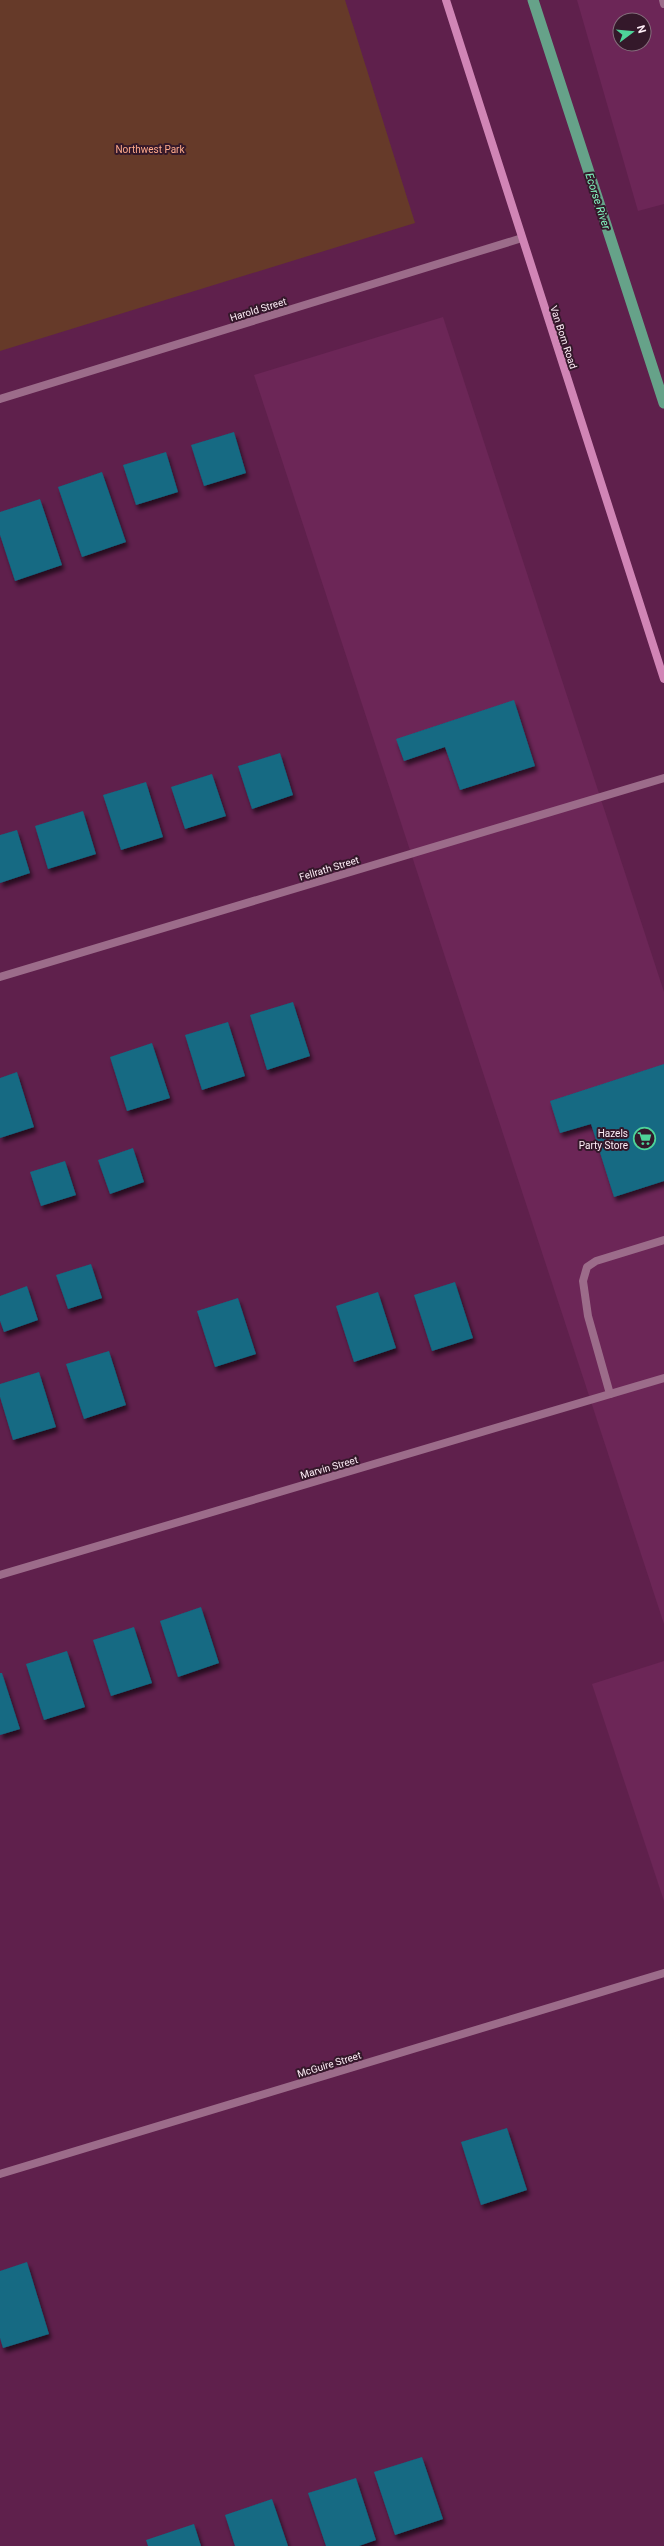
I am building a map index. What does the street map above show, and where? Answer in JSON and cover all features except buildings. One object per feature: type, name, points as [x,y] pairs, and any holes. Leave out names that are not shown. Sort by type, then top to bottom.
[{"type":"main road","name":"Van Born Road","points":[[446,0],[664,679]]},
{"type":"street","points":[[663,0],[664,4]]},
{"type":"street","name":"Harold Street","points":[[0,399],[522,238]]},
{"type":"street","name":"Fellrath Street","points":[[0,977],[664,778]]},
{"type":"street","points":[[610,1394],[588,1316],[583,1281],[587,1267],[596,1261],[664,1240]]},
{"type":"street","name":"Marvin Street","points":[[0,1575],[664,1378]]},
{"type":"street","name":"McGuire Street","points":[[0,2174],[664,1974]]},
{"type":"shaded area","points":[[577,0],[664,0],[664,204],[638,211]]},
{"type":"shaded area","points":[[443,317],[664,992],[664,1624],[254,375]]},
{"type":"shaded area","points":[[664,1661],[664,1901],[592,1684]]},
{"type":"green space","name":"Northwest Park","points":[[0,0],[345,0],[415,223],[0,351]]},
{"type":"waterway","name":"Ecorse River","points":[[533,0],[664,403]]},
{"type":"place","name":"Hazels Party Store","points":[[644,1139]]}]
